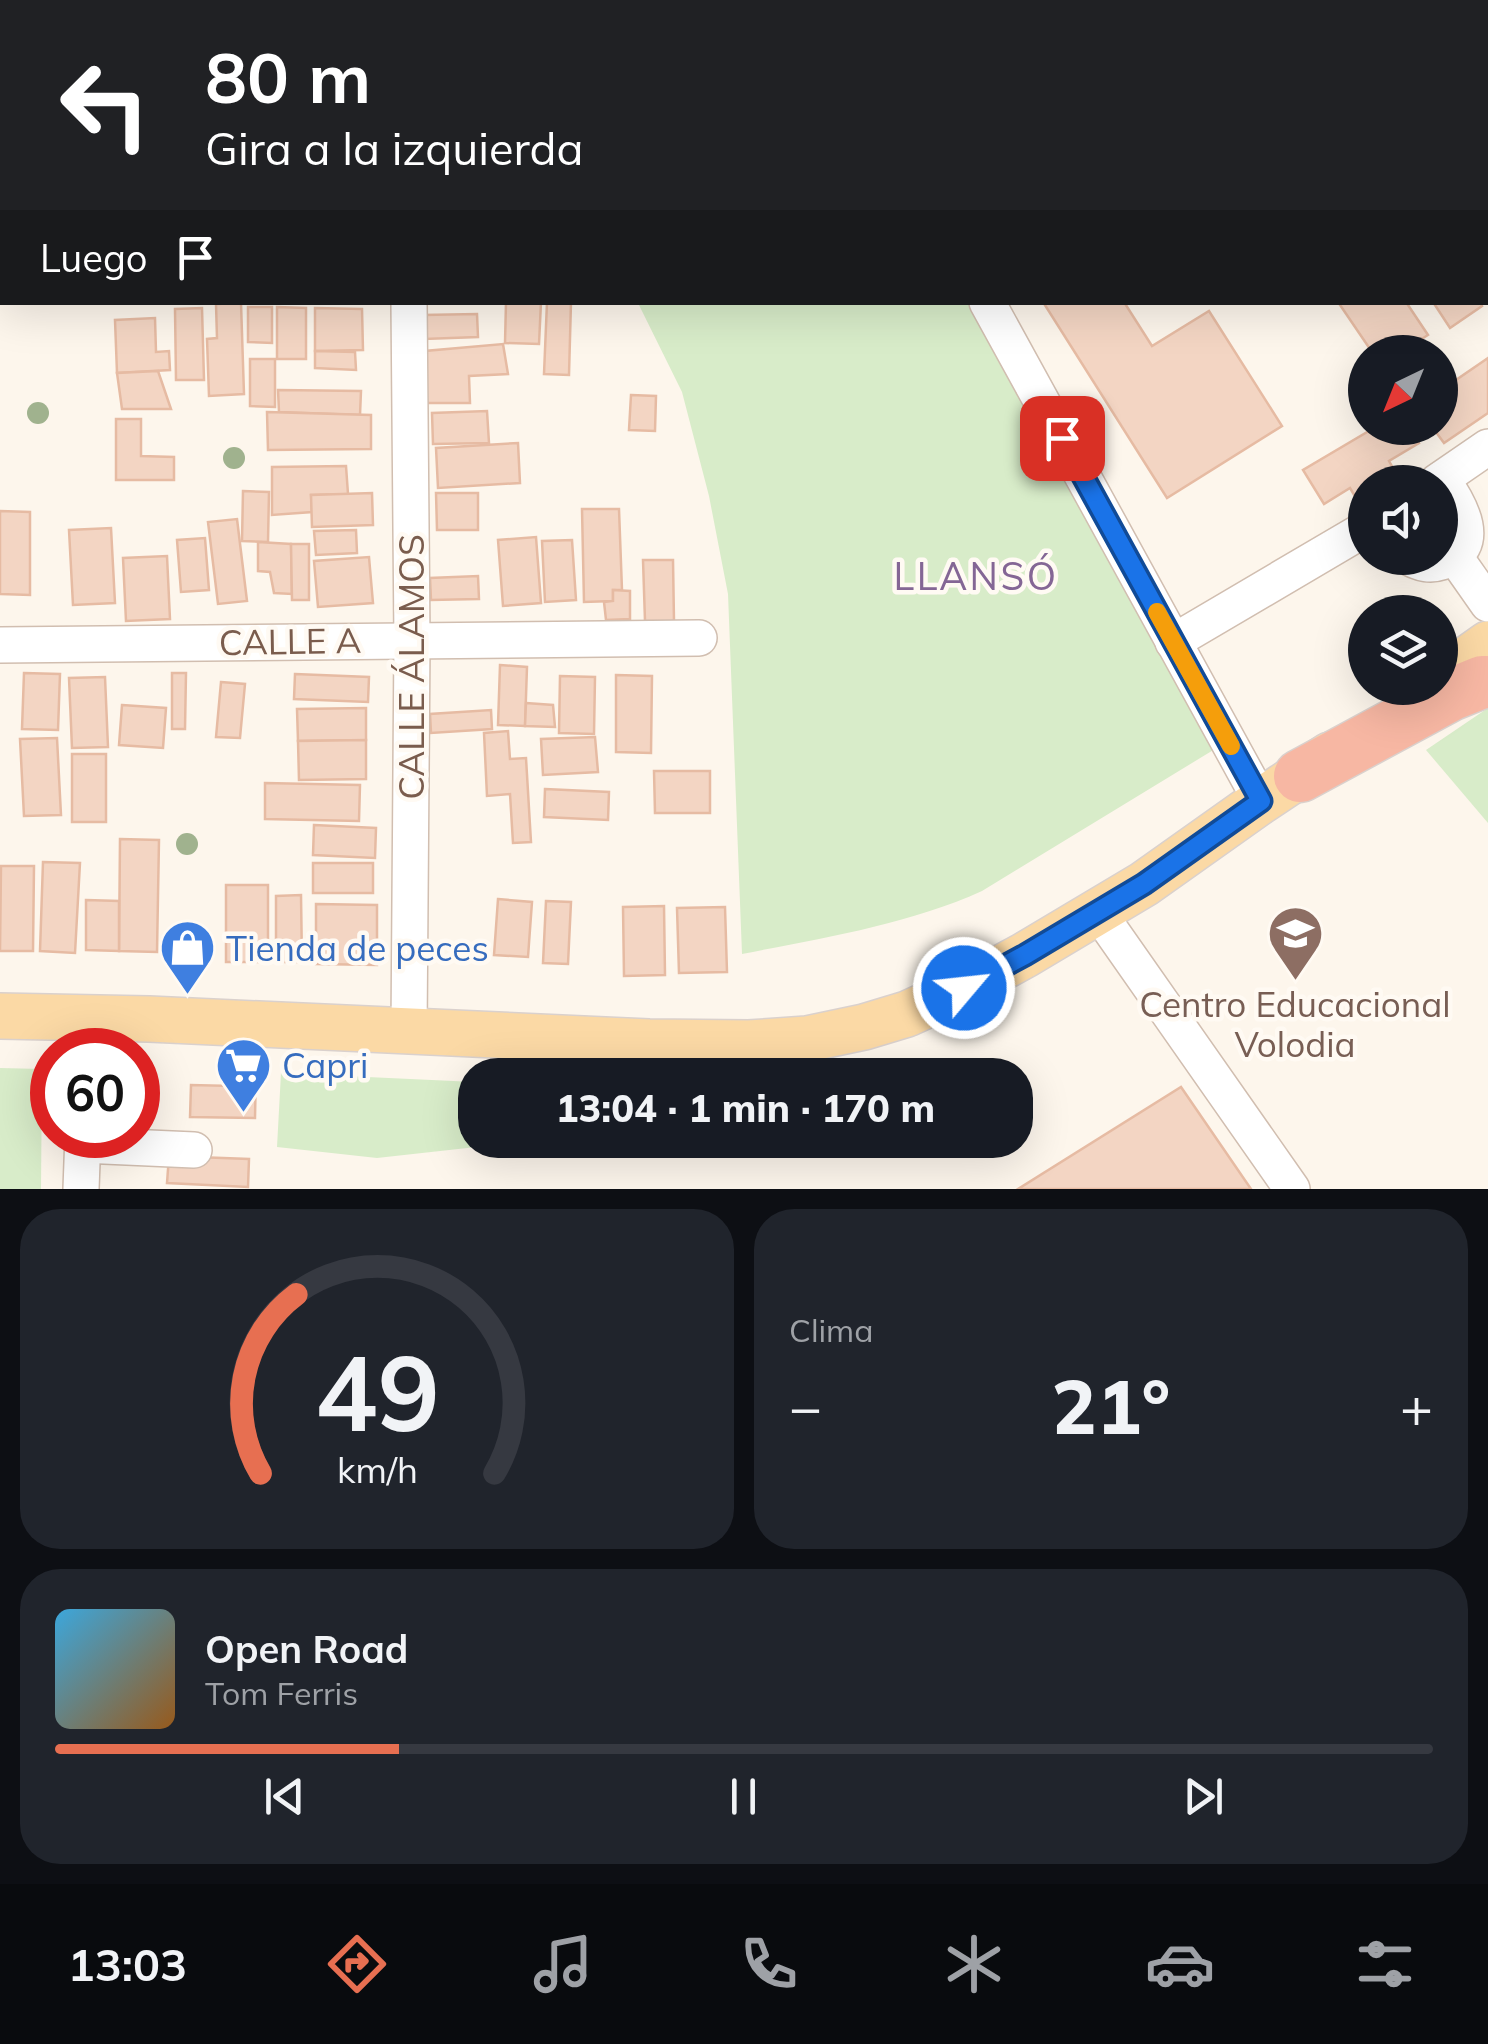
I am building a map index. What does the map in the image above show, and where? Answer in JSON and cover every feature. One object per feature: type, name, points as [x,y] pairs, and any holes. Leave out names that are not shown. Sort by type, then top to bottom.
[{"type":"highway","points":[[1280,788],[1450,696],[1488,682]]},
{"type":"main road","points":[[1458,665],[1488,644]]},
{"type":"main road","points":[[160,1033],[409,1032],[749,1042],[807,1039],[864,1027],[907,1014],[979,980],[1098,912],[1401,705]]},
{"type":"main road","points":[[0,1016],[60,1028]]},
{"type":"street","name":"CALLE ÁLAMOS","points":[[409,305],[409,1032]]},
{"type":"street","points":[[989,305],[1173,642],[1280,788]]},
{"type":"street","points":[[1458,469],[1488,448]]},
{"type":"street","points":[[1458,505],[1466,540],[1458,552]]},
{"type":"street","points":[[1173,642],[1348,539]]},
{"type":"street","points":[[1458,561],[1488,604]]},
{"type":"street","name":"CALLE A","points":[[0,645],[700,638]]},
{"type":"street","points":[[1098,912],[1292,1189]]},
{"type":"street","points":[[160,1147],[194,1150]]},
{"type":"street","points":[[80,1189],[82,1158]]},
{"type":"green space","points":[[639,305],[976,305],[1215,749],[982,891],[894,922],[742,954],[728,594],[709,496],[682,392]]},
{"type":"green space","points":[[1488,708],[1488,823],[1426,750]]},
{"type":"green space","points":[[0,1068],[30,1069],[30,1158],[41,1158],[41,1189],[0,1189]]},
{"type":"green space","points":[[281,1073],[458,1081],[458,1149],[377,1158],[277,1147]]},
{"type":"building","points":[[216,305],[241,305],[244,394],[209,396],[207,339],[217,338]]},
{"type":"building","points":[[506,305],[541,305],[539,344],[505,343]]},
{"type":"building","points":[[547,305],[571,305],[569,375],[544,374]]},
{"type":"building","points":[[1045,305],[1126,305],[1152,346],[1209,311],[1282,426],[1167,498]]},
{"type":"building","points":[[1340,305],[1408,305],[1428,335],[1360,335]]},
{"type":"building","points":[[1435,305],[1482,305],[1482,306],[1450,328]]},
{"type":"building","points":[[248,307],[272,307],[272,343],[248,342]]},
{"type":"building","points":[[277,307],[306,308],[306,359],[277,359]]},
{"type":"building","points":[[202,308],[204,380],[176,380],[175,309]]},
{"type":"building","points":[[315,308],[362,309],[363,350],[315,351]]},
{"type":"building","points":[[477,314],[478,337],[424,339],[423,315]]},
{"type":"building","points":[[155,318],[156,352],[169,351],[170,370],[117,373],[115,320]]},
{"type":"building","points":[[503,344],[508,374],[469,376],[470,403],[425,403],[425,351]]},
{"type":"building","points":[[315,351],[355,352],[356,370],[315,368]]},
{"type":"building","points":[[1488,358],[1488,413],[1458,433],[1458,379]]},
{"type":"building","points":[[250,359],[275,359],[275,407],[250,406]]},
{"type":"building","points":[[158,371],[171,409],[122,409],[117,373]]},
{"type":"building","points":[[278,390],[361,391],[360,415],[279,412]]},
{"type":"building","points":[[631,395],[656,396],[655,431],[629,430]]},
{"type":"building","points":[[487,411],[489,443],[433,444],[432,413]]},
{"type":"building","points":[[267,412],[371,415],[371,449],[268,450]]},
{"type":"building","points":[[116,419],[141,419],[141,456],[174,457],[174,480],[116,480]]},
{"type":"building","points":[[518,443],[520,483],[438,488],[436,448]]},
{"type":"building","points":[[1348,443],[1416,445],[1389,461],[1391,465],[1348,465],[1348,489],[1324,504],[1303,470]]},
{"type":"building","points":[[346,466],[348,494],[311,495],[312,512],[272,515],[272,467]]},
{"type":"building","points":[[243,491],[269,492],[268,542],[242,541]]},
{"type":"building","points":[[372,493],[373,525],[312,527],[311,495]]},
{"type":"building","points":[[436,493],[478,493],[478,530],[437,530]]},
{"type":"building","points":[[582,509],[619,509],[622,590],[613,590],[613,601],[584,602]]},
{"type":"building","points":[[0,511],[30,512],[30,595],[0,594]]},
{"type":"building","points":[[237,519],[247,601],[218,604],[208,522]]},
{"type":"building","points":[[111,528],[115,603],[73,605],[69,530]]},
{"type":"building","points":[[356,530],[357,553],[316,555],[314,531]]},
{"type":"building","points":[[536,537],[541,603],[503,606],[498,540]]},
{"type":"building","points":[[205,538],[209,590],[181,592],[177,540]]},
{"type":"building","points":[[572,540],[576,600],[545,602],[542,541]]},
{"type":"building","points":[[258,542],[291,544],[292,594],[274,593],[270,572],[258,571]]},
{"type":"building","points":[[291,544],[309,544],[309,600],[292,600]]},
{"type":"building","points":[[167,556],[170,619],[126,621],[123,558]]},
{"type":"building","points":[[369,557],[373,603],[318,607],[314,561]]},
{"type":"building","points":[[643,560],[673,560],[674,621],[645,621]]},
{"type":"building","points":[[478,576],[479,599],[431,600],[430,578]]},
{"type":"building","points":[[613,590],[630,591],[630,619],[606,620],[604,602],[613,601]]},
{"type":"building","points":[[500,665],[527,667],[525,726],[498,725]]},
{"type":"building","points":[[24,673],[60,674],[58,730],[22,729]]},
{"type":"building","points":[[172,673],[186,673],[185,729],[172,729]]},
{"type":"building","points":[[295,674],[369,677],[368,702],[294,699]]},
{"type":"building","points":[[616,675],[652,676],[651,753],[616,752]]},
{"type":"building","points":[[560,676],[595,677],[594,734],[559,733]]},
{"type":"building","points":[[105,677],[108,747],[72,748],[69,678]]},
{"type":"building","points":[[221,682],[245,684],[240,738],[216,737]]},
{"type":"building","points":[[526,703],[553,705],[555,727],[525,726]]},
{"type":"building","points":[[122,705],[166,708],[163,748],[119,745]]},
{"type":"building","points":[[366,708],[366,740],[298,741],[297,709]]},
{"type":"building","points":[[491,710],[492,729],[431,733],[430,714]]},
{"type":"building","points":[[508,731],[510,759],[526,758],[531,842],[513,843],[510,794],[487,796],[484,733]]},
{"type":"building","points":[[595,737],[598,772],[543,775],[541,739]]},
{"type":"building","points":[[57,738],[61,815],[24,816],[20,739]]},
{"type":"building","points":[[366,740],[366,779],[299,780],[298,741]]},
{"type":"building","points":[[72,754],[106,754],[106,822],[72,822]]},
{"type":"building","points":[[654,771],[710,771],[710,813],[655,813]]},
{"type":"building","points":[[265,783],[360,785],[359,821],[265,819]]},
{"type":"building","points":[[545,789],[609,792],[608,820],[544,817]]},
{"type":"building","points":[[314,825],[376,828],[375,858],[313,855]]},
{"type":"building","points":[[120,839],[159,840],[157,952],[119,951]]},
{"type":"building","points":[[43,862],[80,863],[75,953],[40,951]]},
{"type":"building","points":[[313,863],[373,863],[373,893],[313,893]]},
{"type":"building","points":[[1,866],[34,866],[33,951],[0,951]]},
{"type":"building","points":[[226,885],[268,885],[268,962],[226,962]]},
{"type":"building","points":[[301,895],[302,962],[276,962],[276,896]]},
{"type":"building","points":[[498,899],[532,902],[528,957],[494,955]]},
{"type":"building","points":[[86,900],[119,901],[119,951],[86,950]]},
{"type":"building","points":[[546,901],[571,902],[568,964],[543,963]]},
{"type":"building","points":[[316,904],[377,905],[377,965],[316,964]]},
{"type":"building","points":[[664,906],[665,975],[624,976],[623,907]]},
{"type":"building","points":[[725,907],[727,972],[679,973],[677,908]]},
{"type":"building","points":[[233,1068],[256,1069],[255,1118],[190,1117],[191,1085],[233,1086]]},
{"type":"building","points":[[1181,1087],[1251,1189],[1018,1189]]},
{"type":"building","points":[[169,1156],[249,1159],[248,1187],[167,1183]]},
{"type":"slow traffic","points":[[1157,612],[1231,746]]},
{"type":"place","name":"Centro Educacional Volodia","points":[[1295,982]]},
{"type":"place","name":"Tienda de peces","points":[[187,997]]},
{"type":"place","name":"Capri","points":[[243,1114]]},
{"type":"district","name":"LLANSÓ","points":[[976,576]]},
{"type":"route","points":[[964,988],[1144,884],[1261,801],[1062,438]]}]
